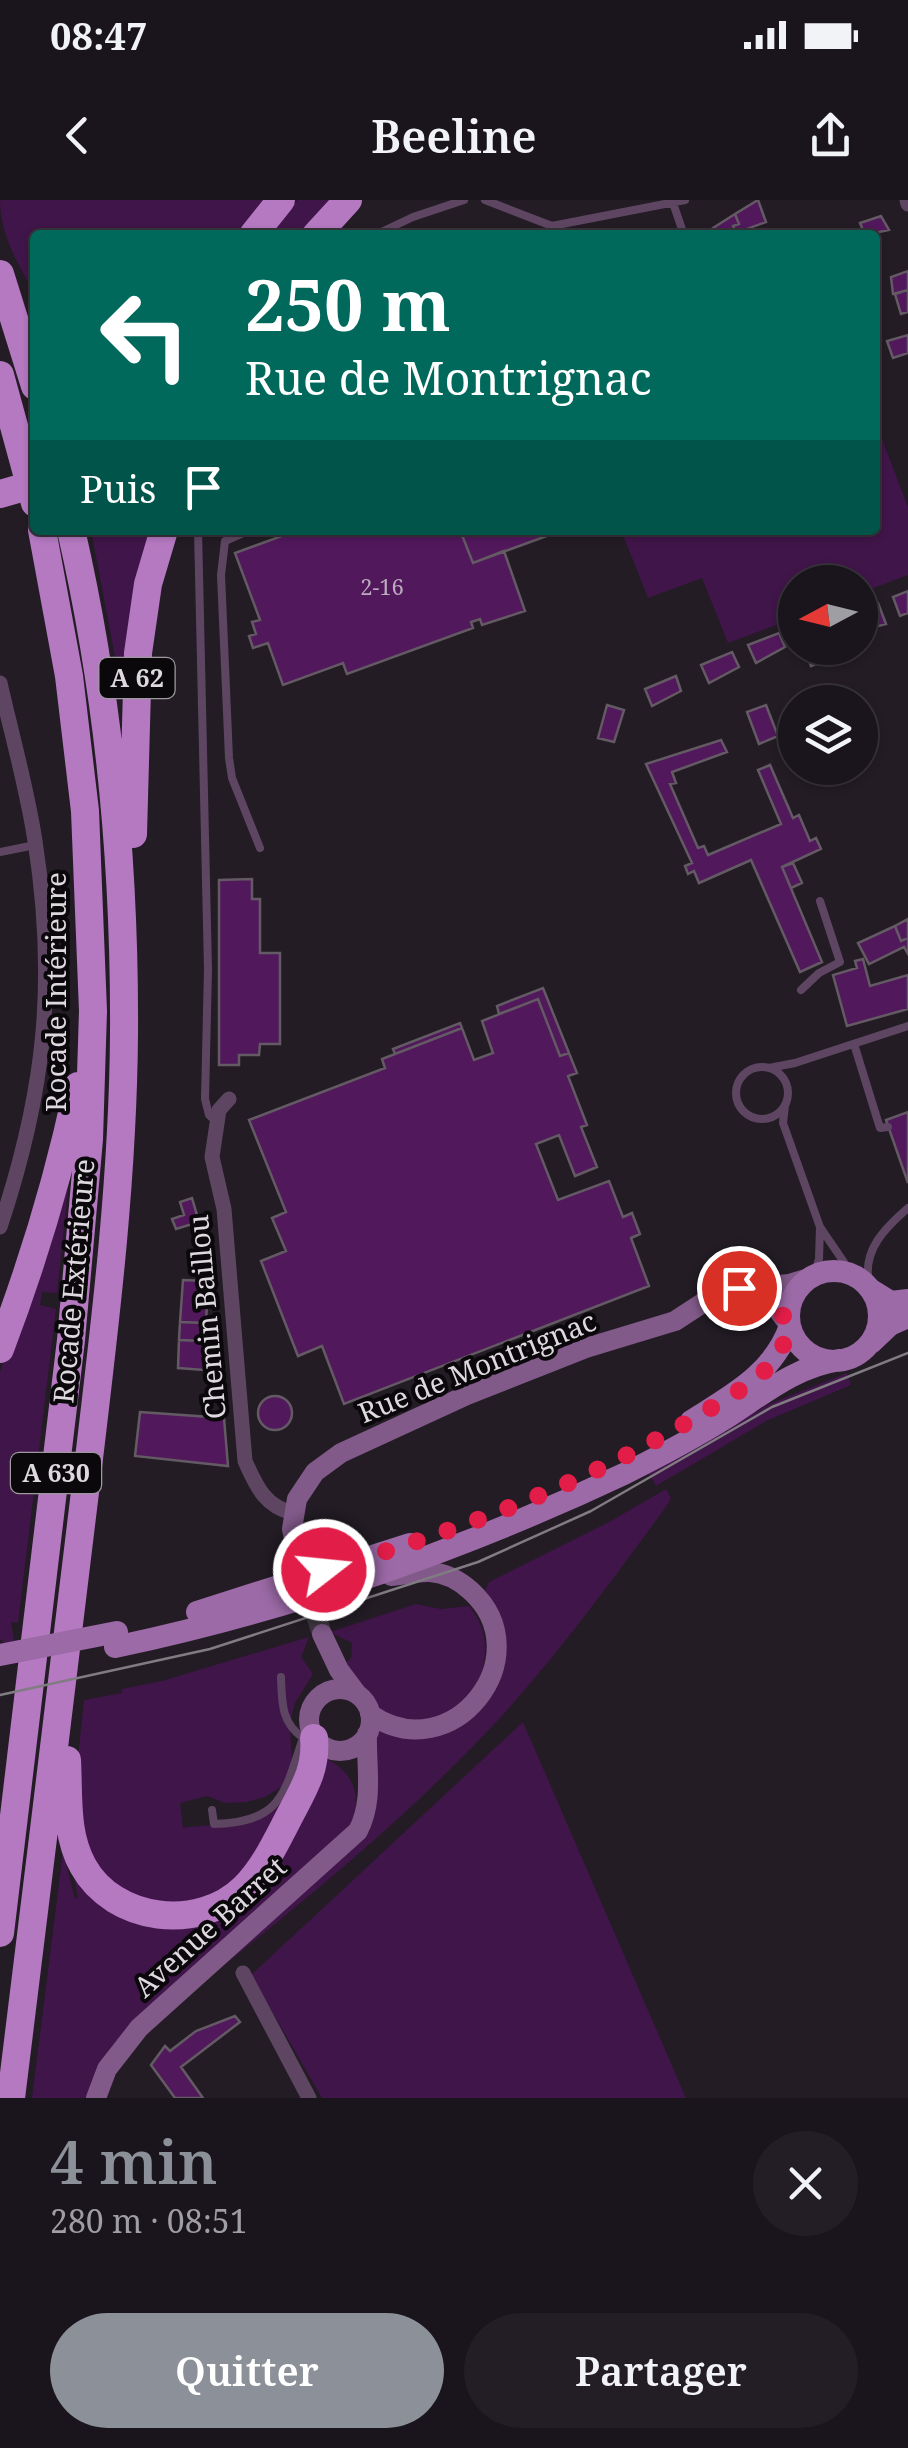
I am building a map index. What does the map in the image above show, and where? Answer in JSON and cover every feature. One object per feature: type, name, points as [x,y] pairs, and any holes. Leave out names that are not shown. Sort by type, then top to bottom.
[{"type":"highway","points":[[256,230],[281,200]]},
{"type":"highway","points":[[321,230],[348,200]]},
{"type":"highway","points":[[0,274],[30,370]]},
{"type":"highway","points":[[0,376],[30,485]]},
{"type":"highway","name":"Rocade Intérieure","points":[[0,446],[30,510]]},
{"type":"highway","points":[[0,494],[30,485]]},
{"type":"highway","name":"Rocade Intérieure","points":[[0,1933],[72,1340],[89,1139],[93,1011],[85,811],[69,676],[41,535]]},
{"type":"highway","name":"Rocade Extérieure","points":[[11,2098],[102,1347],[118,1171],[124,1036],[122,900],[113,778],[98,664],[72,535]]},
{"type":"highway","name":"A 62","points":[[122,900],[134,828],[138,654],[148,584],[163,535]]},
{"type":"highway","points":[[0,1349],[58,1178],[93,1011]]},
{"type":"highway","points":[[63,1686],[68,1816],[75,1846],[96,1884],[132,1908],[156,1914],[202,1912],[244,1889],[264,1864],[310,1777],[316,1752],[314,1739]]},
{"type":"main road","points":[[0,1671],[116,1640],[398,1549],[617,1460],[686,1424],[776,1358],[790,1326],[792,1299],[812,1276],[830,1271],[861,1281],[887,1300],[908,1300]]},
{"type":"main road","name":"Rue de Montrignac","points":[[293,1513],[304,1486],[341,1453],[467,1395],[586,1348],[675,1320],[721,1291],[812,1276]]},
{"type":"main road","points":[[861,1281],[879,1313],[878,1326],[865,1348]]},
{"type":"main road","points":[[754,1288],[772,1302],[803,1349],[827,1360],[840,1360]]},
{"type":"main road","points":[[0,1656],[226,1620],[350,1582],[462,1541],[624,1474],[694,1437],[802,1371],[865,1348],[890,1326],[908,1318]]},
{"type":"main road","points":[[293,1513],[292,1529],[300,1564]]},
{"type":"main road","points":[[350,1582],[423,1572],[449,1576],[482,1604],[496,1637],[492,1674],[472,1706],[459,1717],[443,1725],[409,1731],[369,1724]]},
{"type":"main road","points":[[322,1634],[339,1670],[357,1694],[369,1724],[368,1804],[354,1769],[314,1739],[310,1709],[320,1686],[322,1634]]},
{"type":"main road","points":[[315,1701],[330,1690],[357,1694]]},
{"type":"main road","points":[[314,1739],[352,1749],[369,1724]]},
{"type":"main road","name":"Avenue Barret","points":[[96,2098],[106,2069],[139,2028],[349,1840],[364,1820],[368,1804]]},
{"type":"street","points":[[0,684],[36,844],[47,986],[42,1063],[26,1143],[1,1220]]},
{"type":"street","name":"Chemin Baillou","points":[[229,1099],[219,1110],[212,1157],[224,1209],[245,1460],[259,1492],[283,1511],[293,1513]]},
{"type":"street","points":[[243,1973],[308,2098]]},
{"type":"lane","points":[[398,230],[464,200]]},
{"type":"lane","points":[[485,200],[558,226],[684,200]]},
{"type":"lane","points":[[518,212],[521,200]]},
{"type":"lane","points":[[674,203],[682,230]]},
{"type":"lane","points":[[198,535],[208,969],[205,1098],[210,1115],[217,1122]]},
{"type":"lane","points":[[239,535],[225,541],[221,575],[229,758],[232,778],[260,848]]},
{"type":"lane","points":[[0,852],[36,844]]},
{"type":"lane","points":[[801,990],[819,973],[840,962],[820,901]]},
{"type":"lane","points":[[784,1123],[758,1119],[743,1111],[736,1090],[746,1072],[795,1063],[908,1026]]},
{"type":"lane","points":[[854,1044],[880,1128],[888,1127]]},
{"type":"lane","points":[[795,1063],[785,1082],[784,1123],[820,1227],[861,1281],[882,1231],[908,1214]]},
{"type":"lane","points":[[768,1068],[785,1082]]},
{"type":"lane","points":[[766,1119],[785,1104]]},
{"type":"lane","points":[[812,1276],[819,1259],[820,1227]]},
{"type":"lane","points":[[212,1810],[214,1824],[253,1820],[278,1801],[314,1739],[289,1728],[282,1701],[282,1677]]},
{"type":"shaded area","points":[[0,200],[270,200],[246,230],[30,230],[30,285],[16,260]]},
{"type":"shaded area","points":[[298,200],[341,200],[315,230],[271,230]]},
{"type":"shaded area","points":[[880,434],[908,507],[908,575],[878,586],[878,565],[778,565],[778,624],[728,643],[702,578],[648,598],[623,535],[880,535]]},
{"type":"shaded area","points":[[92,535],[156,535],[124,675],[117,667]]},
{"type":"shaded area","points":[[64,1190],[68,1190],[57,1293],[42,1292],[40,1305],[56,1309],[18,1623],[11,1622],[14,1641],[5,1643],[0,1639],[0,1372]]},
{"type":"shaded area","points":[[847,1373],[851,1385],[766,1421],[656,1486],[649,1474],[769,1404]]},
{"type":"shaded area","points":[[666,1489],[671,1498],[668,1504],[565,1641],[498,1720],[381,1834],[172,2007],[368,1833],[376,1807],[380,1726],[407,1736],[436,1736],[455,1729],[485,1705],[492,1692],[496,1664],[485,1601],[489,1582]]},
{"type":"shaded area","points":[[416,1604],[441,1609],[469,1606],[480,1623],[485,1642],[479,1679],[469,1695],[456,1709],[418,1722],[380,1712],[343,1666],[351,1658],[352,1643],[330,1632]]},
{"type":"shaded area","points":[[309,1637],[301,1657],[313,1674],[295,1703],[290,1722],[292,1768],[283,1786],[247,1802],[225,1803],[207,1796],[180,1803],[183,1828],[249,1822],[291,1797],[244,1874],[199,1903],[153,1906],[116,1889],[91,1859],[75,1787],[84,1700],[122,1693],[122,1689],[162,1681]]},
{"type":"shaded area","points":[[523,1722],[686,2098],[322,2098],[251,1975]]},
{"type":"shaded area","points":[[320,1756],[341,1768],[353,1784],[356,1804],[350,1827],[134,2021],[104,2058],[86,2098],[32,2098],[63,1852],[75,1899],[78,1897],[68,1852],[98,1897],[218,1913]]},
{"type":"building","points":[[758,200],[766,222],[735,230],[733,226],[739,224],[735,214]]},
{"type":"building","points":[[735,214],[739,224],[733,226],[735,230],[713,228]]},
{"type":"building","points":[[881,216],[889,230],[863,230],[860,223]]},
{"type":"building","points":[[908,271],[908,290],[893,294],[891,277]]},
{"type":"building","points":[[908,290],[908,312],[901,314],[895,294]]},
{"type":"building","points":[[908,335],[908,353],[893,358],[887,341]]},
{"type":"building","points":[[284,535],[462,535],[473,563],[504,551],[525,611],[482,625],[480,619],[471,622],[473,628],[347,674],[343,663],[283,685],[268,643],[253,648],[249,636],[256,634],[252,622],[260,620],[235,553]]},
{"type":"building","points":[[462,535],[549,535],[473,563]]},
{"type":"building","points":[[908,591],[908,613],[900,616],[893,597]]},
{"type":"building","points":[[878,603],[886,624],[878,626]]},
{"type":"building","points":[[778,633],[778,651],[756,663],[748,645]]},
{"type":"building","points":[[732,652],[739,667],[709,683],[701,665]]},
{"type":"building","points":[[676,676],[681,691],[652,706],[645,689]]},
{"type":"building","points":[[607,705],[624,710],[614,742],[598,738]]},
{"type":"building","points":[[766,705],[778,736],[759,744],[747,712]]},
{"type":"building","points":[[721,740],[727,752],[672,772],[676,783],[670,784],[698,848],[704,846],[708,855],[781,824],[758,770],[770,765],[793,818],[799,815],[810,841],[816,838],[821,849],[782,867],[822,962],[800,972],[751,860],[699,883],[694,871],[688,874],[685,866],[692,863],[646,764]]},
{"type":"building","points":[[793,863],[802,883],[791,888],[782,867]]},
{"type":"building","points":[[252,879],[252,899],[260,899],[260,953],[280,953],[280,1044],[260,1044],[259,1055],[239,1055],[239,1065],[219,1065],[219,880]]},
{"type":"building","points":[[908,919],[908,938],[901,941],[895,926]]},
{"type":"building","points":[[895,926],[901,941],[908,938],[908,954],[904,947],[869,964],[858,943]]},
{"type":"building","points":[[863,959],[870,986],[908,975],[908,1009],[847,1026],[833,975],[857,968],[855,961]]},
{"type":"building","points":[[543,988],[569,1053],[560,1056],[538,999],[499,1014],[497,1006]]},
{"type":"building","points":[[538,999],[560,1056],[569,1053],[577,1073],[568,1076],[587,1125],[581,1127],[597,1167],[575,1176],[559,1135],[536,1144],[558,1200],[609,1181],[623,1217],[632,1213],[640,1234],[631,1238],[649,1286],[344,1404],[322,1346],[298,1356],[261,1261],[286,1251],[272,1218],[286,1212],[249,1120],[385,1068],[382,1059],[462,1028],[474,1060],[493,1053],[482,1021]]},
{"type":"building","points":[[460,1023],[462,1028],[395,1054],[393,1049]]},
{"type":"building","points":[[908,1112],[908,1183],[886,1120]]},
{"type":"building","points":[[192,1198],[199,1222],[176,1229],[172,1219],[184,1215],[180,1202]]},
{"type":"building","points":[[183,1280],[208,1281],[206,1323],[180,1322]]},
{"type":"building","points":[[180,1322],[206,1323],[206,1330],[215,1330],[215,1355],[204,1354],[205,1341],[179,1340]]},
{"type":"building","points":[[179,1340],[205,1341],[204,1370],[178,1368]]},
{"type":"building","points":[[275,1396],[287,1401],[292,1413],[287,1425],[275,1430],[263,1425],[258,1413],[263,1401]]},
{"type":"building","points":[[140,1412],[224,1418],[228,1466],[135,1456]]},
{"type":"building","points":[[235,2016],[240,2022],[181,2067],[203,2098],[175,2098],[151,2065],[165,2046],[170,2051],[196,2031]]},
{"type":"tunnel","points":[[306,1584],[322,1634]]},
{"type":"tram line","points":[[0,1695],[210,1649],[478,1562],[591,1511],[772,1407],[908,1353]]},
{"type":"route","points":[[324,1570],[398,1549],[565,1483],[617,1460],[720,1403],[771,1364],[790,1326],[772,1302],[754,1288],[739,1288]]}]
